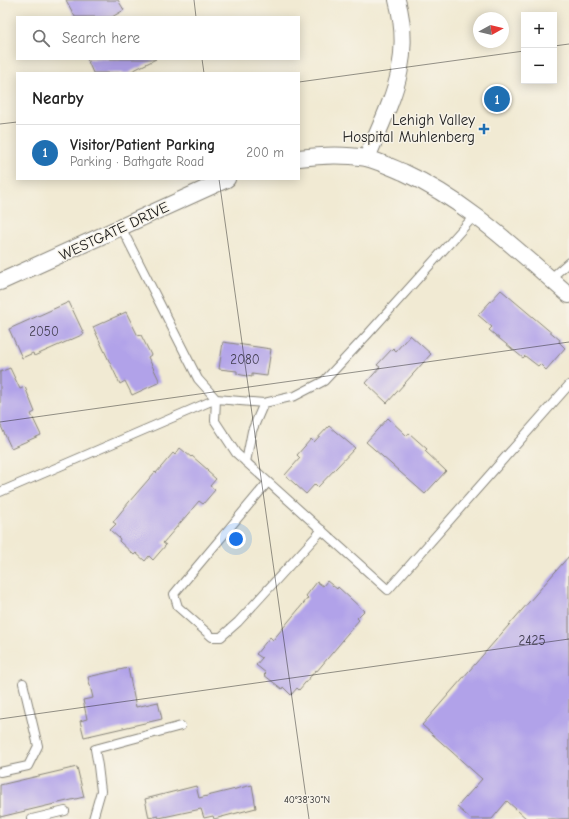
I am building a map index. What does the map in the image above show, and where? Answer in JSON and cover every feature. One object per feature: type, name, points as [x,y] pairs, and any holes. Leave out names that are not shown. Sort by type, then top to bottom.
[{"type":"street","points":[[367,158],[398,80],[403,44],[401,22],[396,0]]},
{"type":"street","points":[[300,158],[337,156],[367,158],[392,167],[415,178],[475,215],[569,295]]},
{"type":"street","name":"WESTGATE DRIVE","points":[[0,282],[43,264],[225,180]]},
{"type":"lane","points":[[0,492],[216,399],[264,403],[295,396],[324,381],[475,215]]},
{"type":"lane","points":[[121,227],[198,379],[216,399],[215,421],[236,453],[388,590],[569,384]]},
{"type":"lane","points":[[550,278],[569,262]]},
{"type":"lane","points":[[246,462],[252,431],[264,403]]},
{"type":"lane","points":[[268,482],[174,594],[178,607],[212,637],[221,637],[238,622],[322,530]]},
{"type":"lane","points":[[0,772],[28,766],[38,746],[23,683]]},
{"type":"lane","points":[[93,819],[101,791],[95,750],[181,726]]},
{"type":"lane","points":[[32,819],[65,811]]},
{"type":"building","points":[[66,0],[118,0],[124,10],[114,16],[74,16]]},
{"type":"building","points":[[87,60],[154,60],[130,72],[93,72]]},
{"type":"building","points":[[501,290],[560,340],[559,342],[565,348],[546,370],[540,364],[538,366],[525,356],[523,358],[489,330],[492,327],[478,315]]},
{"type":"building","points":[[69,302],[84,334],[34,356],[33,353],[22,358],[9,329]]},
{"type":"building","points":[[126,312],[138,336],[141,335],[151,355],[148,357],[160,382],[132,395],[125,381],[120,384],[93,327]]},
{"type":"building","points":[[410,335],[431,354],[387,403],[366,383],[380,367],[377,365],[393,348],[396,351]]},
{"type":"building","points":[[223,342],[271,349],[267,376],[252,374],[252,377],[237,374],[237,371],[219,369]]},
{"type":"building","points":[[10,368],[20,389],[25,387],[35,412],[31,414],[41,435],[11,448],[0,424],[0,372]]},
{"type":"building","points":[[388,418],[407,436],[409,433],[427,449],[425,451],[446,471],[425,494],[366,442]]},
{"type":"building","points":[[329,426],[355,448],[318,487],[315,484],[306,494],[285,475],[300,458],[297,455],[311,439],[314,442]]},
{"type":"building","points":[[180,448],[191,457],[192,456],[216,479],[210,486],[215,490],[203,504],[199,501],[163,543],[166,545],[153,560],[149,556],[145,561],[136,553],[134,555],[110,530],[116,524],[113,522],[129,502],[155,472],[156,473],[173,453],[175,455]]},
{"type":"building","points":[[569,556],[569,819],[527,819],[507,801],[492,819],[471,819],[457,807],[482,779],[422,725]]},
{"type":"building","points":[[327,581],[337,589],[338,587],[364,611],[357,618],[359,620],[317,671],[316,670],[299,690],[297,688],[291,695],[283,687],[282,689],[264,675],[266,673],[256,665],[262,658],[256,654],[270,637],[273,640],[308,598],[306,596],[317,582],[323,586]]},
{"type":"building","points":[[128,668],[136,707],[158,702],[162,719],[84,737],[80,721],[87,719],[83,700],[93,698],[88,677]]},
{"type":"building","points":[[77,767],[84,797],[0,817],[0,785]]},
{"type":"building","points":[[252,785],[256,808],[214,819],[213,816],[204,818],[201,809],[159,818],[158,816],[149,818],[145,799],[196,786],[199,798]]},
{"type":"place","name":"Visitor/Patient Parking","points":[[497,99]]},
{"type":"place","name":"Lehigh Valley Hospital Muhlenberg","points":[[484,129]]}]
